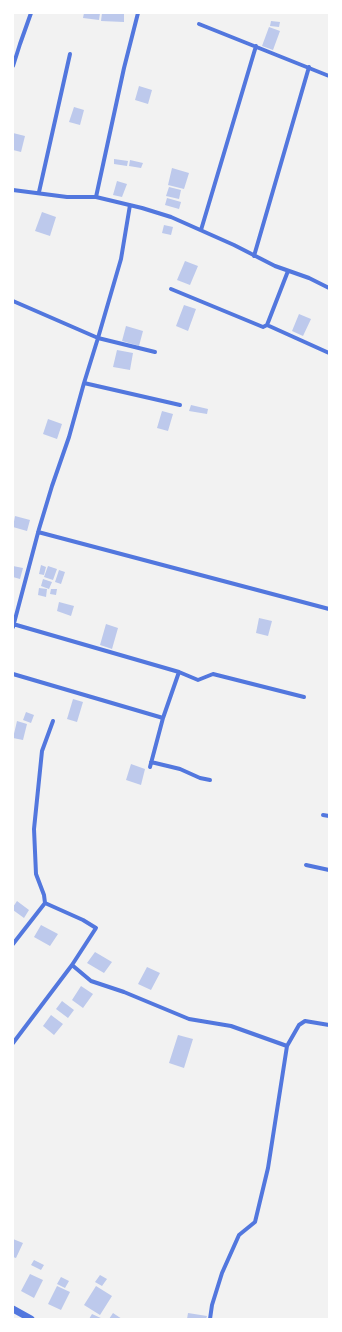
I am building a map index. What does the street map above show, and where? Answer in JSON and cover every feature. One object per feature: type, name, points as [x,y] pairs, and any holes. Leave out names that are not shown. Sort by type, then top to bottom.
[{"type":"street","points":[[13,66],[31,13]]},
{"type":"street","points":[[96,197],[122,76],[138,13]]},
{"type":"street","points":[[199,24],[329,76]]},
{"type":"street","points":[[201,230],[256,46]]},
{"type":"street","points":[[39,192],[70,54]]},
{"type":"street","points":[[254,256],[308,67]]},
{"type":"street","points":[[13,190],[39,192],[67,197],[96,197],[171,217],[254,256],[288,271],[309,278],[329,288]]},
{"type":"street","points":[[13,627],[38,532],[69,437],[121,259],[130,205]]},
{"type":"street","points":[[267,325],[288,271]]},
{"type":"street","points":[[170,289],[263,326],[267,325],[329,353]]},
{"type":"street","points":[[13,301],[98,338],[155,352]]},
{"type":"street","points":[[84,382],[180,405]]},
{"type":"street","points":[[38,532],[329,609]]},
{"type":"street","points":[[13,624],[179,672],[198,680],[213,674],[304,697]]},
{"type":"street","points":[[179,672],[163,718],[150,764],[180,769],[200,778],[210,780]]},
{"type":"street","points":[[13,674],[163,718]]},
{"type":"street","points":[[13,944],[45,903],[44,895],[36,874],[34,829],[42,751],[53,721]]},
{"type":"street","points":[[323,815],[329,816]]},
{"type":"street","points":[[306,865],[329,870]]},
{"type":"street","points":[[13,1043],[72,965],[96,928],[83,920],[45,903]]},
{"type":"street","points":[[72,965],[91,981],[124,992],[189,1019],[231,1026],[287,1046]]},
{"type":"street","points":[[210,1319],[212,1305],[222,1272],[239,1235],[255,1222],[268,1168],[287,1046],[299,1025],[305,1021],[329,1025]]},
{"type":"street","points":[[13,1309],[31,1319]]},
{"type":"building","points":[[84,13],[100,13],[99,20],[83,18]]},
{"type":"building","points":[[102,13],[124,13],[124,22],[101,21]]},
{"type":"building","points":[[271,21],[280,22],[279,27],[270,26]]},
{"type":"building","points":[[269,27],[280,31],[273,50],[262,46]]},
{"type":"building","points":[[139,86],[152,90],[148,104],[135,100]]},
{"type":"building","points":[[74,107],[84,110],[80,125],[69,122]]},
{"type":"building","points":[[13,133],[25,136],[21,152],[13,150]]},
{"type":"building","points":[[114,159],[128,161],[127,166],[114,164]]},
{"type":"building","points":[[130,160],[143,163],[141,168],[129,166]]},
{"type":"building","points":[[172,168],[189,173],[184,189],[168,185]]},
{"type":"building","points":[[117,181],[127,184],[122,197],[113,195]]},
{"type":"building","points":[[169,187],[181,190],[179,199],[166,196]]},
{"type":"building","points":[[167,198],[181,202],[179,209],[165,205]]},
{"type":"building","points":[[42,212],[56,217],[50,236],[35,231]]},
{"type":"building","points":[[164,225],[173,227],[171,235],[162,233]]},
{"type":"building","points":[[185,261],[198,266],[190,285],[177,280]]},
{"type":"building","points":[[184,305],[196,309],[188,331],[176,326]]},
{"type":"building","points":[[299,314],[311,319],[303,336],[292,331]]},
{"type":"building","points":[[126,326],[143,331],[139,346],[122,341]]},
{"type":"building","points":[[117,350],[133,353],[130,370],[113,367]]},
{"type":"building","points":[[191,405],[208,409],[207,414],[189,411]]},
{"type":"building","points":[[162,411],[173,414],[168,431],[157,428]]},
{"type":"building","points":[[48,419],[62,424],[57,439],[43,434]]},
{"type":"building","points":[[15,516],[30,520],[27,531],[13,527]]},
{"type":"building","points":[[41,565],[46,567],[44,575],[39,574]]},
{"type":"building","points":[[13,566],[23,568],[20,579],[13,577]]},
{"type":"building","points":[[48,566],[57,569],[53,580],[44,577]]},
{"type":"building","points":[[59,570],[65,572],[61,584],[55,582]]},
{"type":"building","points":[[43,579],[52,582],[49,589],[41,586]]},
{"type":"building","points":[[39,588],[47,589],[46,597],[38,595]]},
{"type":"building","points":[[51,589],[57,589],[56,595],[50,594]]},
{"type":"building","points":[[59,602],[74,606],[71,616],[57,611]]},
{"type":"building","points":[[259,618],[272,621],[268,636],[256,633]]},
{"type":"building","points":[[106,624],[118,628],[112,649],[100,645]]},
{"type":"building","points":[[73,699],[83,702],[77,722],[67,719]]},
{"type":"building","points":[[26,712],[34,715],[31,723],[23,720]]},
{"type":"building","points":[[17,721],[27,724],[23,740],[13,738]]},
{"type":"building","points":[[131,764],[145,769],[141,785],[126,780]]},
{"type":"building","points":[[17,901],[29,910],[24,918],[13,910],[13,907]]},
{"type":"building","points":[[41,925],[58,934],[50,946],[34,937]]},
{"type":"building","points":[[95,952],[112,962],[104,973],[87,963]]},
{"type":"building","points":[[147,967],[160,973],[151,990],[138,984]]},
{"type":"building","points":[[81,986],[93,994],[83,1008],[72,1000]]},
{"type":"building","points":[[62,1001],[74,1010],[68,1018],[56,1009]]},
{"type":"building","points":[[51,1015],[63,1024],[54,1035],[43,1026]]},
{"type":"building","points":[[178,1035],[193,1039],[184,1068],[169,1063]]},
{"type":"building","points":[[13,1239],[23,1243],[16,1258],[13,1257]]},
{"type":"building","points":[[34,1260],[44,1265],[41,1270],[31,1265]]},
{"type":"building","points":[[30,1274],[43,1280],[34,1298],[21,1291]]},
{"type":"building","points":[[100,1275],[107,1279],[102,1286],[95,1282]]},
{"type":"building","points":[[61,1277],[69,1281],[65,1288],[57,1284]]},
{"type":"building","points":[[57,1286],[70,1292],[61,1310],[48,1304]]},
{"type":"building","points":[[96,1286],[112,1296],[100,1315],[84,1305]]},
{"type":"building","points":[[113,1313],[122,1319],[109,1319]]},
{"type":"building","points":[[188,1313],[207,1316],[206,1319],[187,1319]]},
{"type":"building","points":[[92,1314],[103,1319],[89,1319]]}]
